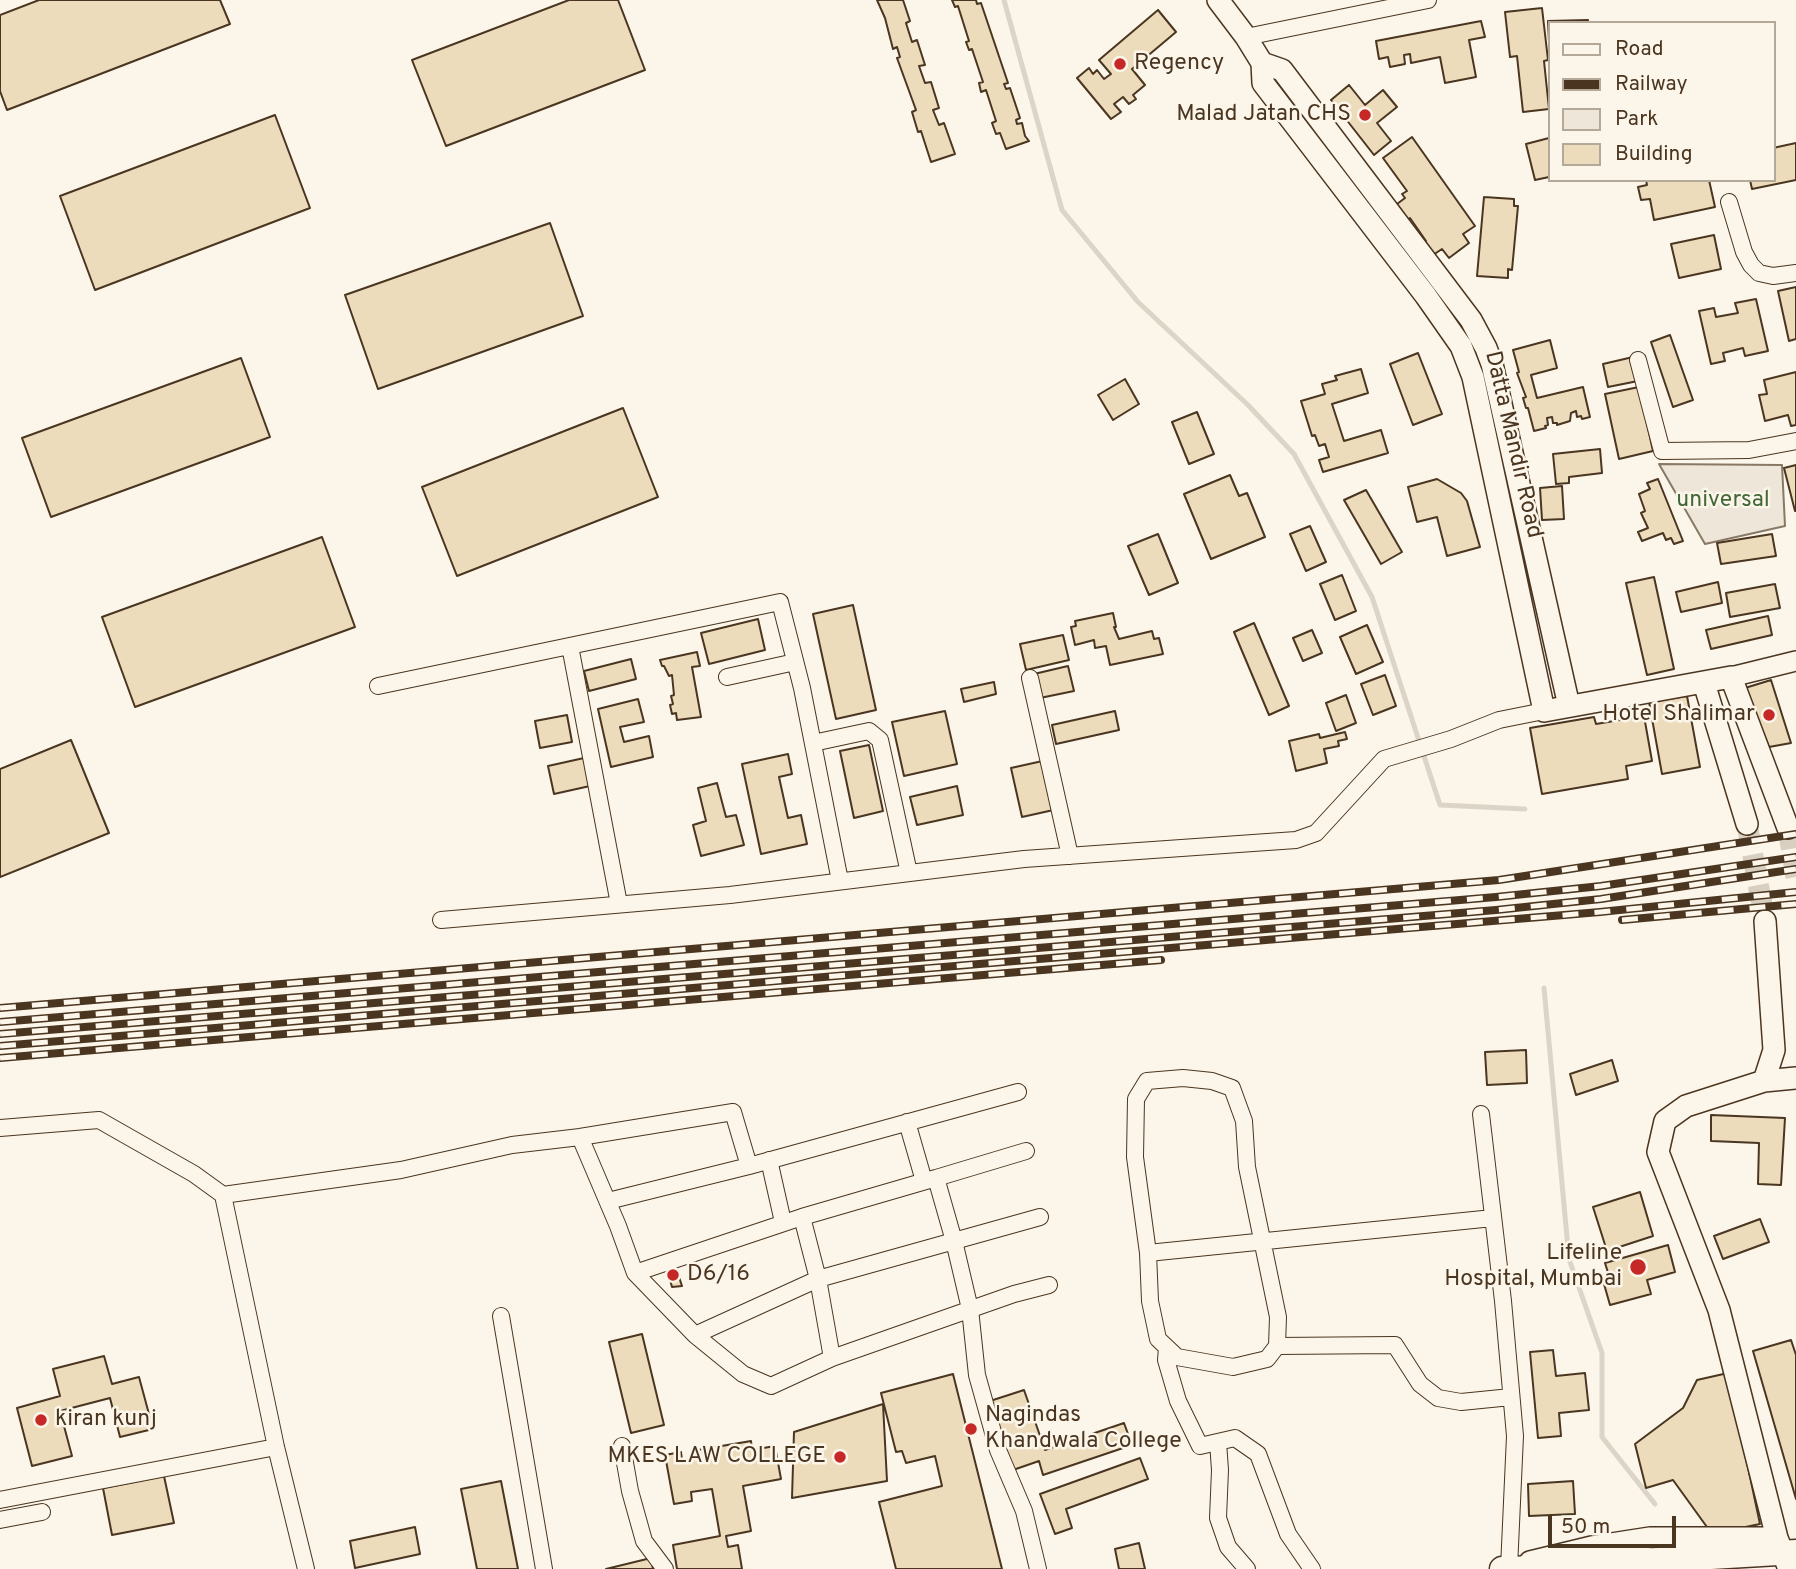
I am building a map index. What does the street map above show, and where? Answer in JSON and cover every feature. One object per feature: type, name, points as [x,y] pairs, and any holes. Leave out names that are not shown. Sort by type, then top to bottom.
[{"type":"main road","name":"Datta Mandir Road","points":[[1218,0],[1262,62],[1263,83],[1426,296],[1461,346],[1473,377],[1490,406],[1569,706]]},
{"type":"main road","name":"Datta Mandir Road","points":[[1262,62],[1282,70],[1471,320],[1486,348],[1490,406],[1545,711]]},
{"type":"main road","points":[[1279,104],[1297,90]]},
{"type":"main road","points":[[1545,711],[1731,677],[1788,828]]},
{"type":"main road","points":[[1704,683],[1747,824]]},
{"type":"main road","points":[[1765,921],[1774,1051],[1765,1081]]},
{"type":"main road","points":[[1788,1558],[1719,1310],[1658,1152],[1665,1121],[1686,1106],[1765,1081],[1796,1078]]},
{"type":"main road","points":[[1505,1568],[1592,1547],[1650,1538],[1712,1536],[1788,1558]]},
{"type":"main road","points":[[1505,1568],[1583,1567],[1643,1561],[1788,1558]]},
{"type":"street","points":[[1246,37],[1428,0]]},
{"type":"street","points":[[1729,202],[1744,252],[1751,265],[1759,273],[1773,276],[1796,273]]},
{"type":"street","points":[[1638,360],[1662,451],[1749,450],[1796,441]]},
{"type":"street","points":[[378,687],[780,602],[813,743],[840,881]]},
{"type":"street","points":[[570,646],[619,904]]},
{"type":"street","points":[[1731,677],[1796,661]]},
{"type":"street","points":[[727,677],[795,663]]},
{"type":"street","points":[[1030,678],[1070,856]]},
{"type":"street","points":[[441,920],[730,895],[1070,856],[1296,840],[1316,833],[1384,759],[1451,739],[1499,720],[1545,711]]},
{"type":"street","points":[[813,743],[869,731],[880,740],[909,873]]},
{"type":"street","points":[[1183,1078],[1212,1081],[1233,1088],[1244,1121],[1247,1167],[1263,1241],[1278,1317],[1277,1346],[1267,1359],[1233,1367],[1177,1357],[1158,1339],[1150,1301],[1148,1253],[1135,1157],[1136,1098],[1147,1082],[1183,1078]]},
{"type":"street","points":[[608,1201],[749,1166],[1018,1092]]},
{"type":"street","points":[[223,1195],[401,1170],[512,1145],[580,1137],[733,1112],[749,1166]]},
{"type":"street","points":[[1481,1114],[1515,1436],[1505,1568]]},
{"type":"street","points":[[0,1128],[99,1120],[194,1174],[223,1195],[276,1447],[306,1569]]},
{"type":"street","points":[[907,1122],[954,1241],[970,1309],[977,1375],[998,1450],[1024,1511],[1038,1569]]},
{"type":"street","points":[[580,1137],[635,1273],[695,1335],[743,1374],[771,1386],[832,1358],[970,1309],[1049,1285]]},
{"type":"street","points":[[635,1273],[783,1222],[1026,1151]]},
{"type":"street","points":[[769,1160],[783,1222]]},
{"type":"street","points":[[802,1217],[818,1279],[832,1358]]},
{"type":"street","points":[[695,1335],[818,1279],[1040,1217]]},
{"type":"street","points":[[1148,1253],[1493,1218]]},
{"type":"street","points":[[501,1316],[544,1569]]},
{"type":"street","points":[[1277,1346],[1395,1345],[1420,1384],[1438,1398],[1461,1402],[1511,1397]]},
{"type":"street","points":[[1167,1348],[1166,1360],[1178,1401],[1200,1446],[1235,1438],[1258,1454],[1288,1534],[1312,1569]]},
{"type":"street","points":[[1217,1442],[1220,1471],[1218,1518],[1228,1547],[1247,1569]]},
{"type":"street","points":[[622,1446],[630,1491],[644,1541],[665,1569]]},
{"type":"street","points":[[0,1500],[276,1447]]},
{"type":"street","points":[[0,1520],[43,1515],[38,1494]]},
{"type":"green space","name":"universal","points":[[1659,464],[1782,465],[1785,526],[1705,544]]},
{"type":"building","points":[[39,0],[220,0],[230,24],[7,110],[0,91],[0,15]]},
{"type":"building","points":[[569,0],[618,0],[645,70],[446,146],[412,60]]},
{"type":"building","points":[[877,0],[903,0],[910,21],[906,23],[912,42],[917,40],[925,65],[919,66],[925,83],[931,82],[939,108],[933,110],[939,125],[944,123],[955,154],[931,162],[912,112],[916,110],[897,58],[900,57],[897,47],[893,49]]},
{"type":"building","points":[[952,0],[976,0],[977,4],[981,3],[1008,83],[1004,84],[1006,89],[1010,88],[1020,118],[1016,120],[1017,124],[1022,123],[1029,141],[1006,149],[1000,133],[996,134],[992,123],[996,121],[986,90],[981,92],[979,83],[983,82],[972,49],[969,50],[966,42],[969,41],[958,6],[955,7]]},
{"type":"building","points":[[1542,8],[1548,60],[1544,61],[1548,109],[1523,112],[1517,56],[1510,57],[1505,12]]},
{"type":"building","name":"Regency","points":[[1158,10],[1176,32],[1132,69],[1145,85],[1133,95],[1136,99],[1129,104],[1123,97],[1114,104],[1121,112],[1111,119],[1077,78],[1089,68],[1093,74],[1097,70],[1104,79],[1111,74],[1099,60]]},
{"type":"building","points":[[1481,21],[1485,37],[1469,40],[1476,77],[1445,83],[1440,57],[1411,63],[1410,54],[1404,55],[1405,64],[1390,67],[1388,57],[1379,59],[1376,41]]},
{"type":"building","name":"Malad Jatan CHS","points":[[1349,85],[1365,105],[1383,90],[1397,107],[1377,123],[1391,141],[1374,155],[1331,100]]},
{"type":"building","points":[[275,115],[310,208],[95,290],[60,196]]},
{"type":"building","points":[[1412,137],[1475,226],[1463,234],[1469,243],[1449,258],[1442,249],[1433,255],[1410,218],[1408,220],[1397,204],[1405,198],[1402,194],[1407,191],[1383,158]]},
{"type":"building","points":[[1548,138],[1548,177],[1535,180],[1526,144]]},
{"type":"building","points":[[1796,143],[1796,180],[1752,189],[1750,182],[1775,182],[1775,148]]},
{"type":"building","points":[[1646,182],[1709,182],[1715,207],[1654,220],[1650,199],[1641,200],[1638,187],[1647,185]]},
{"type":"building","points":[[1484,197],[1514,199],[1514,206],[1518,206],[1512,270],[1508,269],[1508,278],[1477,276]]},
{"type":"building","points":[[550,223],[583,316],[378,389],[345,295]]},
{"type":"building","points":[[1714,235],[1721,269],[1679,278],[1671,244]]},
{"type":"building","points":[[1796,287],[1796,339],[1789,341],[1778,291]]},
{"type":"building","points":[[1756,299],[1768,351],[1745,356],[1743,348],[1723,353],[1725,361],[1711,364],[1699,311],[1714,308],[1716,317],[1738,313],[1735,303]]},
{"type":"building","points":[[1670,335],[1693,400],[1673,407],[1651,342]]},
{"type":"building","points":[[1550,340],[1557,368],[1531,375],[1537,398],[1583,387],[1590,417],[1577,417],[1576,411],[1571,413],[1570,421],[1557,425],[1553,423],[1552,417],[1547,418],[1546,428],[1534,431],[1523,398],[1526,397],[1517,373],[1519,372],[1513,350]]},
{"type":"building","points":[[1418,353],[1442,414],[1413,425],[1390,364]]},
{"type":"building","points":[[1633,357],[1638,381],[1608,387],[1603,364]]},
{"type":"building","points":[[241,358],[270,437],[51,517],[22,438]]},
{"type":"building","points":[[1361,369],[1368,393],[1332,404],[1344,441],[1381,430],[1388,453],[1323,472],[1319,460],[1329,457],[1325,444],[1319,446],[1315,435],[1312,436],[1301,401],[1325,394],[1322,384],[1337,380],[1335,376]]},
{"type":"building","points":[[1796,372],[1796,425],[1791,426],[1788,415],[1765,421],[1759,395],[1767,394],[1764,380]]},
{"type":"building","points":[[1125,379],[1139,404],[1113,420],[1098,395]]},
{"type":"building","points":[[1639,387],[1653,451],[1619,459],[1605,394]]},
{"type":"building","points":[[623,408],[658,497],[457,576],[422,487]]},
{"type":"building","points":[[1197,412],[1214,454],[1189,464],[1172,422]]},
{"type":"building","points":[[1600,449],[1602,473],[1569,477],[1569,483],[1556,484],[1553,454]]},
{"type":"building","points":[[1796,465],[1796,511],[1795,511],[1784,468]]},
{"type":"building","points":[[1230,475],[1239,496],[1247,493],[1265,537],[1211,559],[1184,494]]},
{"type":"building","points":[[1437,479],[1461,493],[1467,501],[1480,547],[1447,556],[1437,517],[1417,522],[1408,487]]},
{"type":"building","points":[[1658,479],[1683,541],[1674,544],[1671,538],[1666,540],[1663,533],[1642,541],[1638,532],[1648,528],[1641,513],[1645,511],[1639,494],[1650,489],[1647,483]]},
{"type":"building","points":[[1562,486],[1564,519],[1542,520],[1540,488]]},
{"type":"building","points":[[1366,490],[1402,552],[1381,564],[1344,500]]},
{"type":"building","points":[[1310,526],[1326,562],[1306,571],[1290,534]]},
{"type":"building","points":[[1158,534],[1178,583],[1149,595],[1128,546]]},
{"type":"building","points":[[1772,534],[1776,556],[1721,564],[1717,543]]},
{"type":"building","points":[[322,537],[355,627],[135,707],[102,617]]},
{"type":"building","points":[[1342,575],[1356,611],[1335,620],[1320,584]]},
{"type":"building","points":[[1654,577],[1674,669],[1647,675],[1626,583]]},
{"type":"building","points":[[1718,582],[1722,603],[1681,612],[1676,592]]},
{"type":"building","points":[[1775,584],[1780,608],[1730,617],[1726,593]]},
{"type":"building","points":[[853,605],[876,710],[836,719],[813,614]]},
{"type":"building","points":[[1113,613],[1114,627],[1119,639],[1152,631],[1154,639],[1159,638],[1163,654],[1110,665],[1106,646],[1095,648],[1094,640],[1075,645],[1071,627],[1076,626],[1075,621]]},
{"type":"building","points":[[1768,616],[1772,635],[1711,649],[1706,630]]},
{"type":"building","points":[[758,619],[765,650],[709,664],[701,633]]},
{"type":"building","points":[[1254,623],[1289,706],[1269,715],[1234,632]]},
{"type":"building","points":[[1367,625],[1383,662],[1356,674],[1340,637]]},
{"type":"building","points":[[1312,630],[1322,653],[1303,661],[1293,638]]},
{"type":"building","points":[[1063,635],[1069,660],[1026,670],[1020,644]]},
{"type":"building","points":[[697,652],[700,666],[692,667],[701,717],[677,720],[670,705],[673,704],[671,696],[674,695],[672,675],[669,676],[660,660]]},
{"type":"building","points":[[631,659],[636,679],[589,691],[584,671]]},
{"type":"building","points":[[1068,666],[1074,691],[1040,698],[1034,674]]},
{"type":"building","points":[[1385,675],[1396,706],[1373,715],[1361,684]]},
{"type":"building","name":"Hotel Shalimar","points":[[1771,680],[1791,743],[1769,747],[1745,688]]},
{"type":"building","points":[[994,682],[996,694],[964,702],[961,689]]},
{"type":"building","points":[[1346,695],[1356,723],[1336,731],[1326,703]]},
{"type":"building","points":[[1687,696],[1700,767],[1662,774],[1649,702]]},
{"type":"building","points":[[638,699],[644,722],[620,727],[624,742],[649,736],[653,757],[611,767],[598,709]]},
{"type":"building","points":[[945,711],[957,764],[904,776],[892,722]]},
{"type":"building","points":[[1115,711],[1119,730],[1056,744],[1052,725]]},
{"type":"building","points":[[567,715],[572,742],[540,748],[535,721]]},
{"type":"building","points":[[1644,716],[1652,761],[1626,766],[1628,779],[1542,794],[1530,728],[1594,717],[1596,724]]},
{"type":"building","points":[[1345,732],[1347,739],[1338,741],[1339,746],[1324,749],[1327,763],[1296,771],[1289,741],[1319,734],[1320,738]]},
{"type":"building","points":[[71,740],[109,833],[0,877],[0,769]]},
{"type":"building","points":[[869,745],[883,811],[854,818],[840,751]]},
{"type":"building","points":[[788,754],[792,774],[779,777],[788,818],[801,815],[807,844],[761,854],[742,764]]},
{"type":"building","points":[[584,758],[590,786],[554,794],[548,766]]},
{"type":"building","points":[[1047,760],[1058,809],[1022,817],[1011,768]]},
{"type":"building","points":[[717,783],[726,817],[736,815],[744,845],[701,856],[693,825],[706,821],[698,788]]},
{"type":"building","points":[[957,786],[963,815],[917,825],[910,797]]},
{"type":"building","points":[[1526,1050],[1527,1083],[1487,1085],[1485,1052]]},
{"type":"building","points":[[1612,1060],[1618,1081],[1576,1095],[1570,1074]]},
{"type":"building","points":[[1711,1115],[1785,1118],[1781,1185],[1758,1184],[1759,1143],[1711,1141]]},
{"type":"building","points":[[1640,1192],[1653,1236],[1607,1251],[1593,1207]]},
{"type":"building","points":[[1760,1219],[1769,1242],[1723,1259],[1714,1236]]},
{"type":"building","points":[[1668,1245],[1675,1272],[1647,1280],[1651,1294],[1610,1305],[1604,1284],[1611,1282],[1605,1263]]},
{"type":"building","name":"D6/16","points":[[674,1262],[682,1286],[672,1287],[666,1265]]},
{"type":"building","points":[[642,1334],[664,1425],[631,1433],[609,1342]]},
{"type":"building","points":[[1791,1340],[1796,1355],[1796,1499],[1753,1351]]},
{"type":"building","points":[[1553,1350],[1556,1376],[1585,1373],[1589,1410],[1559,1413],[1561,1436],[1538,1438],[1530,1352]]},
{"type":"building","name":"kiran kunj","points":[[104,1356],[112,1384],[139,1377],[153,1429],[120,1437],[110,1398],[60,1411],[72,1456],[32,1466],[17,1408],[60,1396],[53,1369]]},
{"type":"building","points":[[1728,1373],[1760,1524],[1712,1534],[1673,1480],[1646,1488],[1635,1444],[1683,1408],[1697,1380]]},
{"type":"building","points":[[953,1374],[1002,1569],[896,1569],[879,1502],[942,1486],[935,1456],[906,1463],[902,1451],[896,1452],[881,1393]]},
{"type":"building","points":[[1024,1390],[1045,1450],[1124,1423],[1132,1445],[1043,1475],[1039,1461],[1013,1470],[990,1401]]},
{"type":"building","name":"MKES LAW COLLEGE","points":[[883,1404],[887,1481],[792,1498],[794,1432]]},
{"type":"building","points":[[751,1441],[752,1450],[775,1446],[781,1479],[743,1486],[751,1531],[726,1536],[728,1547],[738,1545],[742,1569],[677,1569],[673,1545],[720,1536],[712,1489],[691,1492],[692,1501],[674,1504],[665,1455],[681,1452],[682,1460],[699,1457],[698,1450]]},
{"type":"building","points":[[1140,1458],[1148,1479],[1066,1509],[1072,1528],[1055,1534],[1040,1494]]},
{"type":"building","points":[[164,1476],[174,1523],[112,1535],[103,1488]]},
{"type":"building","points":[[501,1481],[518,1569],[477,1569],[461,1489]]},
{"type":"building","points":[[1573,1481],[1575,1514],[1529,1516],[1528,1484]]},
{"type":"building","points":[[415,1527],[420,1554],[355,1568],[350,1541]]},
{"type":"building","points":[[1139,1543],[1145,1569],[1119,1569],[1115,1549]]},
{"type":"building","points":[[651,1558],[653,1569],[606,1569]]},
{"type":"waterway","points":[[1004,0],[1062,210],[1138,302],[1248,405],[1294,454],[1372,597],[1440,805],[1525,809]]},
{"type":"waterway","points":[[1544,988],[1569,1259],[1602,1353],[1602,1437],[1655,1504]]},
{"type":"tunnel","points":[[1747,824],[1765,921]]},
{"type":"tunnel","points":[[1788,828],[1796,877]]},
{"type":"railway","points":[[0,1008],[1499,880],[1796,834]]},
{"type":"railway","points":[[0,1022],[1496,897],[1601,886],[1796,857]]},
{"type":"railway","points":[[0,1034],[1496,910],[1601,899],[1796,869]]},
{"type":"railway","points":[[0,1046],[1600,912],[1796,892]]},
{"type":"railway","points":[[1622,920],[1796,904]]},
{"type":"railway","points":[[0,1058],[1161,960]]},
{"type":"place","name":"Regency","points":[[1120,64]]},
{"type":"place","name":"Malad Jatan CHS","points":[[1365,115]]},
{"type":"place","name":"Hotel Shalimar","points":[[1769,715]]},
{"type":"place","name":"Lifeline Hospital, Mumbai","points":[[1638,1267]]},
{"type":"place","name":"D6/16","points":[[673,1275]]},
{"type":"place","name":"kiran kunj","points":[[41,1420]]},
{"type":"place","name":"Nagindas Khandwala College","points":[[971,1429]]},
{"type":"place","name":"MKES LAW COLLEGE","points":[[840,1457]]}]
